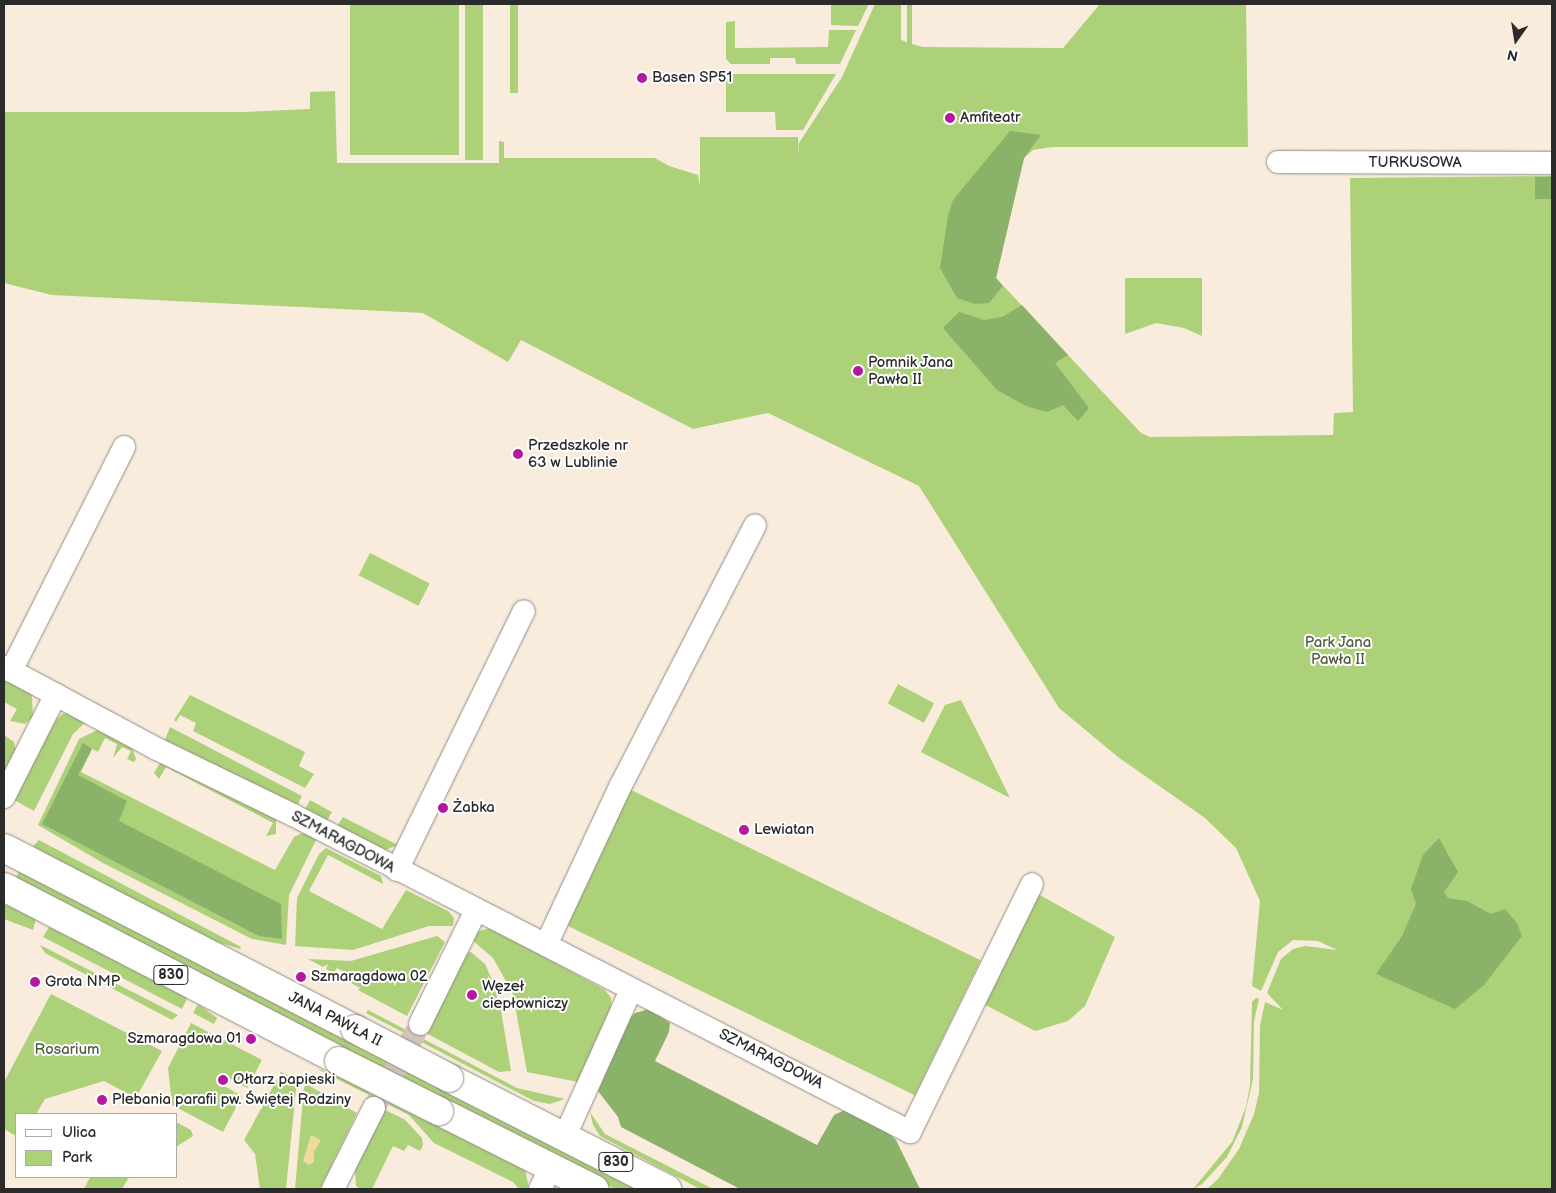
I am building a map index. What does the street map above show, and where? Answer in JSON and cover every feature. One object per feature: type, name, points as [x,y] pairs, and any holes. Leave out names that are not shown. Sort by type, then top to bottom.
[{"type":"main road","name":"JANA PAWŁA II","points":[[4,848],[667,1189]]},
{"type":"main road","name":"830","points":[[4,888],[439,1111],[545,1178],[594,1189]]},
{"type":"street","name":"TURKUSOWA","points":[[1278,162],[1552,163]]},
{"type":"street","points":[[7,669],[124,447]]},
{"type":"street","points":[[546,946],[621,785],[755,526]]},
{"type":"street","points":[[397,870],[524,611]]},
{"type":"street","name":"SZMARAGDOWA","points":[[7,669],[157,749],[910,1132],[1032,884]]},
{"type":"street","points":[[4,797],[56,694]]},
{"type":"street","points":[[420,1024],[476,910]]},
{"type":"street","points":[[565,1136],[631,990]]},
{"type":"street","points":[[333,1189],[374,1108]]},
{"type":"green space","points":[[350,4],[459,4],[459,155],[350,155]]},
{"type":"green space","points":[[465,4],[483,4],[483,160],[465,160]]},
{"type":"green space","points":[[510,4],[518,4],[518,93],[510,93]]},
{"type":"green space","points":[[831,4],[869,4],[858,26],[831,25]]},
{"type":"green space","name":"Park Jana Pawła II","points":[[875,4],[901,4],[901,40],[907,42],[907,4],[912,4],[912,44],[923,47],[1063,48],[1100,4],[1246,4],[1248,147],[1052,147],[1033,150],[1024,158],[996,278],[1141,433],[1150,437],[1333,435],[1334,413],[1353,412],[1350,178],[1552,176],[1552,1189],[1207,1189],[1218,1179],[1239,1149],[1254,1114],[1259,1093],[1260,1026],[1265,1002],[1283,1010],[1267,993],[1281,959],[1293,949],[1305,946],[1337,950],[1318,941],[1293,940],[1278,952],[1261,991],[1252,986],[1260,901],[1236,848],[1205,818],[1118,757],[1059,708],[919,486],[768,413],[693,429],[521,340],[508,362],[423,313],[52,295],[4,283],[4,112],[243,112],[310,109],[310,92],[335,91],[337,163],[499,163],[499,141],[504,142],[504,158],[655,158],[669,166],[698,175],[700,185],[700,137],[798,137],[799,157],[799,143],[842,77]]},
{"type":"green space","points":[[735,21],[735,48],[828,47],[829,30],[856,30],[840,64],[796,64],[795,58],[770,58],[770,64],[731,64],[726,59],[726,22]]},
{"type":"green space","points":[[726,74],[836,74],[803,130],[776,130],[775,112],[726,112]]},
{"type":"green space","points":[[1010,131],[1041,135],[1024,158],[996,278],[1003,286],[989,303],[975,304],[957,298],[940,268],[948,216],[953,200]]},
{"type":"green space","points":[[1535,177],[1552,177],[1552,199],[1535,199]]},
{"type":"green space","points":[[1125,278],[1202,278],[1202,336],[1184,328],[1156,323],[1125,334]]},
{"type":"green space","points":[[1022,305],[1068,355],[1055,363],[1089,408],[1078,421],[1063,405],[1047,412],[1026,406],[997,390],[943,328],[959,312],[984,320],[1002,317]]},
{"type":"green space","points":[[370,553],[430,583],[418,606],[359,575]]},
{"type":"green space","points":[[4,674],[27,688],[32,696],[33,717],[25,724],[10,721],[17,709],[4,702]]},
{"type":"green space","points":[[898,684],[934,703],[924,723],[888,703]]},
{"type":"green space","points":[[190,695],[305,752],[299,766],[314,774],[305,788],[193,731],[196,723],[180,715],[176,722],[174,720]]},
{"type":"green space","points":[[961,700],[1010,798],[921,752],[945,705]]},
{"type":"green space","points":[[72,713],[88,720],[73,734],[34,811],[14,800],[55,721],[62,714]]},
{"type":"green space","points":[[170,727],[302,796],[297,806],[165,740]]},
{"type":"green space","points":[[97,730],[132,748],[136,759],[134,762],[127,759],[131,751],[122,747],[113,758],[117,744],[105,738],[98,752],[92,749],[81,772],[275,870],[294,837],[302,833],[317,838],[289,895],[286,945],[252,939],[103,863],[38,825],[79,739]]},
{"type":"green space","points":[[4,735],[14,742],[16,751],[4,775]]},
{"type":"green space","points":[[83,743],[92,749],[78,775],[127,801],[119,821],[281,904],[282,939],[259,936],[42,824]]},
{"type":"green space","points":[[160,763],[276,819],[276,834],[266,836],[273,823],[166,767],[159,779],[154,773]]},
{"type":"green space","points":[[621,785],[981,960],[915,1095],[555,920]]},
{"type":"green space","points":[[310,800],[332,812],[327,822],[305,810]]},
{"type":"green space","points":[[343,817],[398,845],[383,851],[336,828]]},
{"type":"green space","points":[[1439,838],[1458,872],[1444,892],[1448,898],[1467,901],[1491,914],[1505,909],[1517,923],[1522,936],[1484,985],[1455,1009],[1376,974],[1402,936],[1416,904],[1411,889],[1423,855]]},
{"type":"green space","points":[[39,840],[241,947],[240,949],[204,938],[58,861],[33,846]]},
{"type":"green space","points":[[326,848],[381,876],[383,884],[328,855],[309,891],[382,929],[406,890],[448,911],[454,918],[453,926],[429,926],[353,950],[295,946],[297,898],[319,854]]},
{"type":"green space","points":[[21,867],[637,1189],[615,1189],[14,881]]},
{"type":"green space","points":[[1038,894],[1115,937],[1085,1006],[1068,1021],[1035,1031],[980,1002]]},
{"type":"green space","points":[[4,904],[36,919],[33,930],[4,919]]},
{"type":"green space","points":[[49,927],[185,994],[187,999],[182,1009],[43,937]]},
{"type":"green space","points":[[491,928],[605,990],[611,998],[611,1012],[578,1082],[527,1072],[513,994],[493,958],[471,939],[479,931]]},
{"type":"green space","points":[[437,936],[445,942],[407,1016],[358,990],[360,988],[344,979],[346,973],[337,968],[334,973],[326,969],[328,964],[323,967],[308,959],[351,961]]},
{"type":"green space","points":[[40,945],[178,1015],[172,1020],[45,953]]},
{"type":"green space","points":[[471,952],[485,964],[492,980],[501,1010],[511,1071],[499,1072],[424,1032],[463,954]]},
{"type":"green space","name":"Rosarium","points":[[51,994],[162,1051],[136,1098],[104,1081],[45,1099],[37,1113],[15,1113],[15,1135],[4,1129],[4,1082]]},
{"type":"green space","points":[[1256,998],[1259,999],[1254,1021],[1253,1079],[1242,1127],[1227,1157],[1202,1184],[1193,1189],[1232,1142],[1246,1107],[1250,1085],[1252,1002]]},
{"type":"green space","points":[[198,1004],[217,1018],[214,1024],[193,1013]]},
{"type":"green space","points":[[649,1009],[670,1023],[669,1032],[655,1061],[817,1145],[834,1115],[845,1110],[884,1129],[896,1140],[920,1189],[740,1189],[621,1127],[618,1117],[598,1091],[630,1018],[635,1013]]},
{"type":"green space","points":[[368,1010],[517,1088],[565,1099],[550,1104],[534,1101],[366,1013]]},
{"type":"green space","points":[[191,1023],[262,1060],[247,1088],[224,1075],[219,1083],[242,1096],[223,1132],[172,1105],[168,1068]]},
{"type":"green space","points":[[317,1069],[359,1082],[525,1169],[529,1189],[519,1189],[513,1182],[434,1143],[409,1115]]},
{"type":"green space","points":[[281,1072],[297,1079],[286,1189],[260,1189],[255,1154],[244,1140]]},
{"type":"green space","points":[[308,1085],[357,1113],[320,1189],[295,1189],[304,1087]]},
{"type":"green space","points":[[385,1110],[404,1119],[422,1138],[423,1145],[420,1151],[408,1145],[404,1151],[393,1146],[372,1189],[360,1189],[356,1186],[355,1168]]},
{"type":"green space","points":[[590,1112],[605,1134],[713,1189],[700,1189],[600,1136],[593,1125]]},
{"type":"green space","points":[[178,1123],[191,1130],[193,1136],[178,1146]]},
{"type":"green space","points":[[90,1178],[128,1178],[122,1189],[84,1189]]},
{"type":"sand","points":[[311,1135],[321,1140],[314,1152],[314,1162],[309,1165],[303,1161]]},
{"type":"tunnel","points":[[374,1108],[420,1024]]},
{"type":"place","name":"Basen SP51","points":[[642,78]]},
{"type":"place","name":"Amfiteatr","points":[[950,118]]},
{"type":"place","name":"Pomnik Jana Pawła II","points":[[858,371]]},
{"type":"place","name":"Przedszkole nr 63 w Lublinie","points":[[518,454]]},
{"type":"place","name":"Żabka","points":[[443,808]]},
{"type":"place","name":"Lewiatan","points":[[744,830]]},
{"type":"place","name":"Szmaragdowa 02","points":[[301,977]]},
{"type":"place","name":"Grota NMP","points":[[35,982]]},
{"type":"place","name":"Węzeł ciepłowniczy","points":[[472,995]]},
{"type":"place","name":"Szmaragdowa 01","points":[[251,1039]]},
{"type":"place","name":"Ołtarz papieski","points":[[223,1080]]},
{"type":"place","name":"Plebania parafii pw. Świętej Rodziny","points":[[102,1100]]}]
